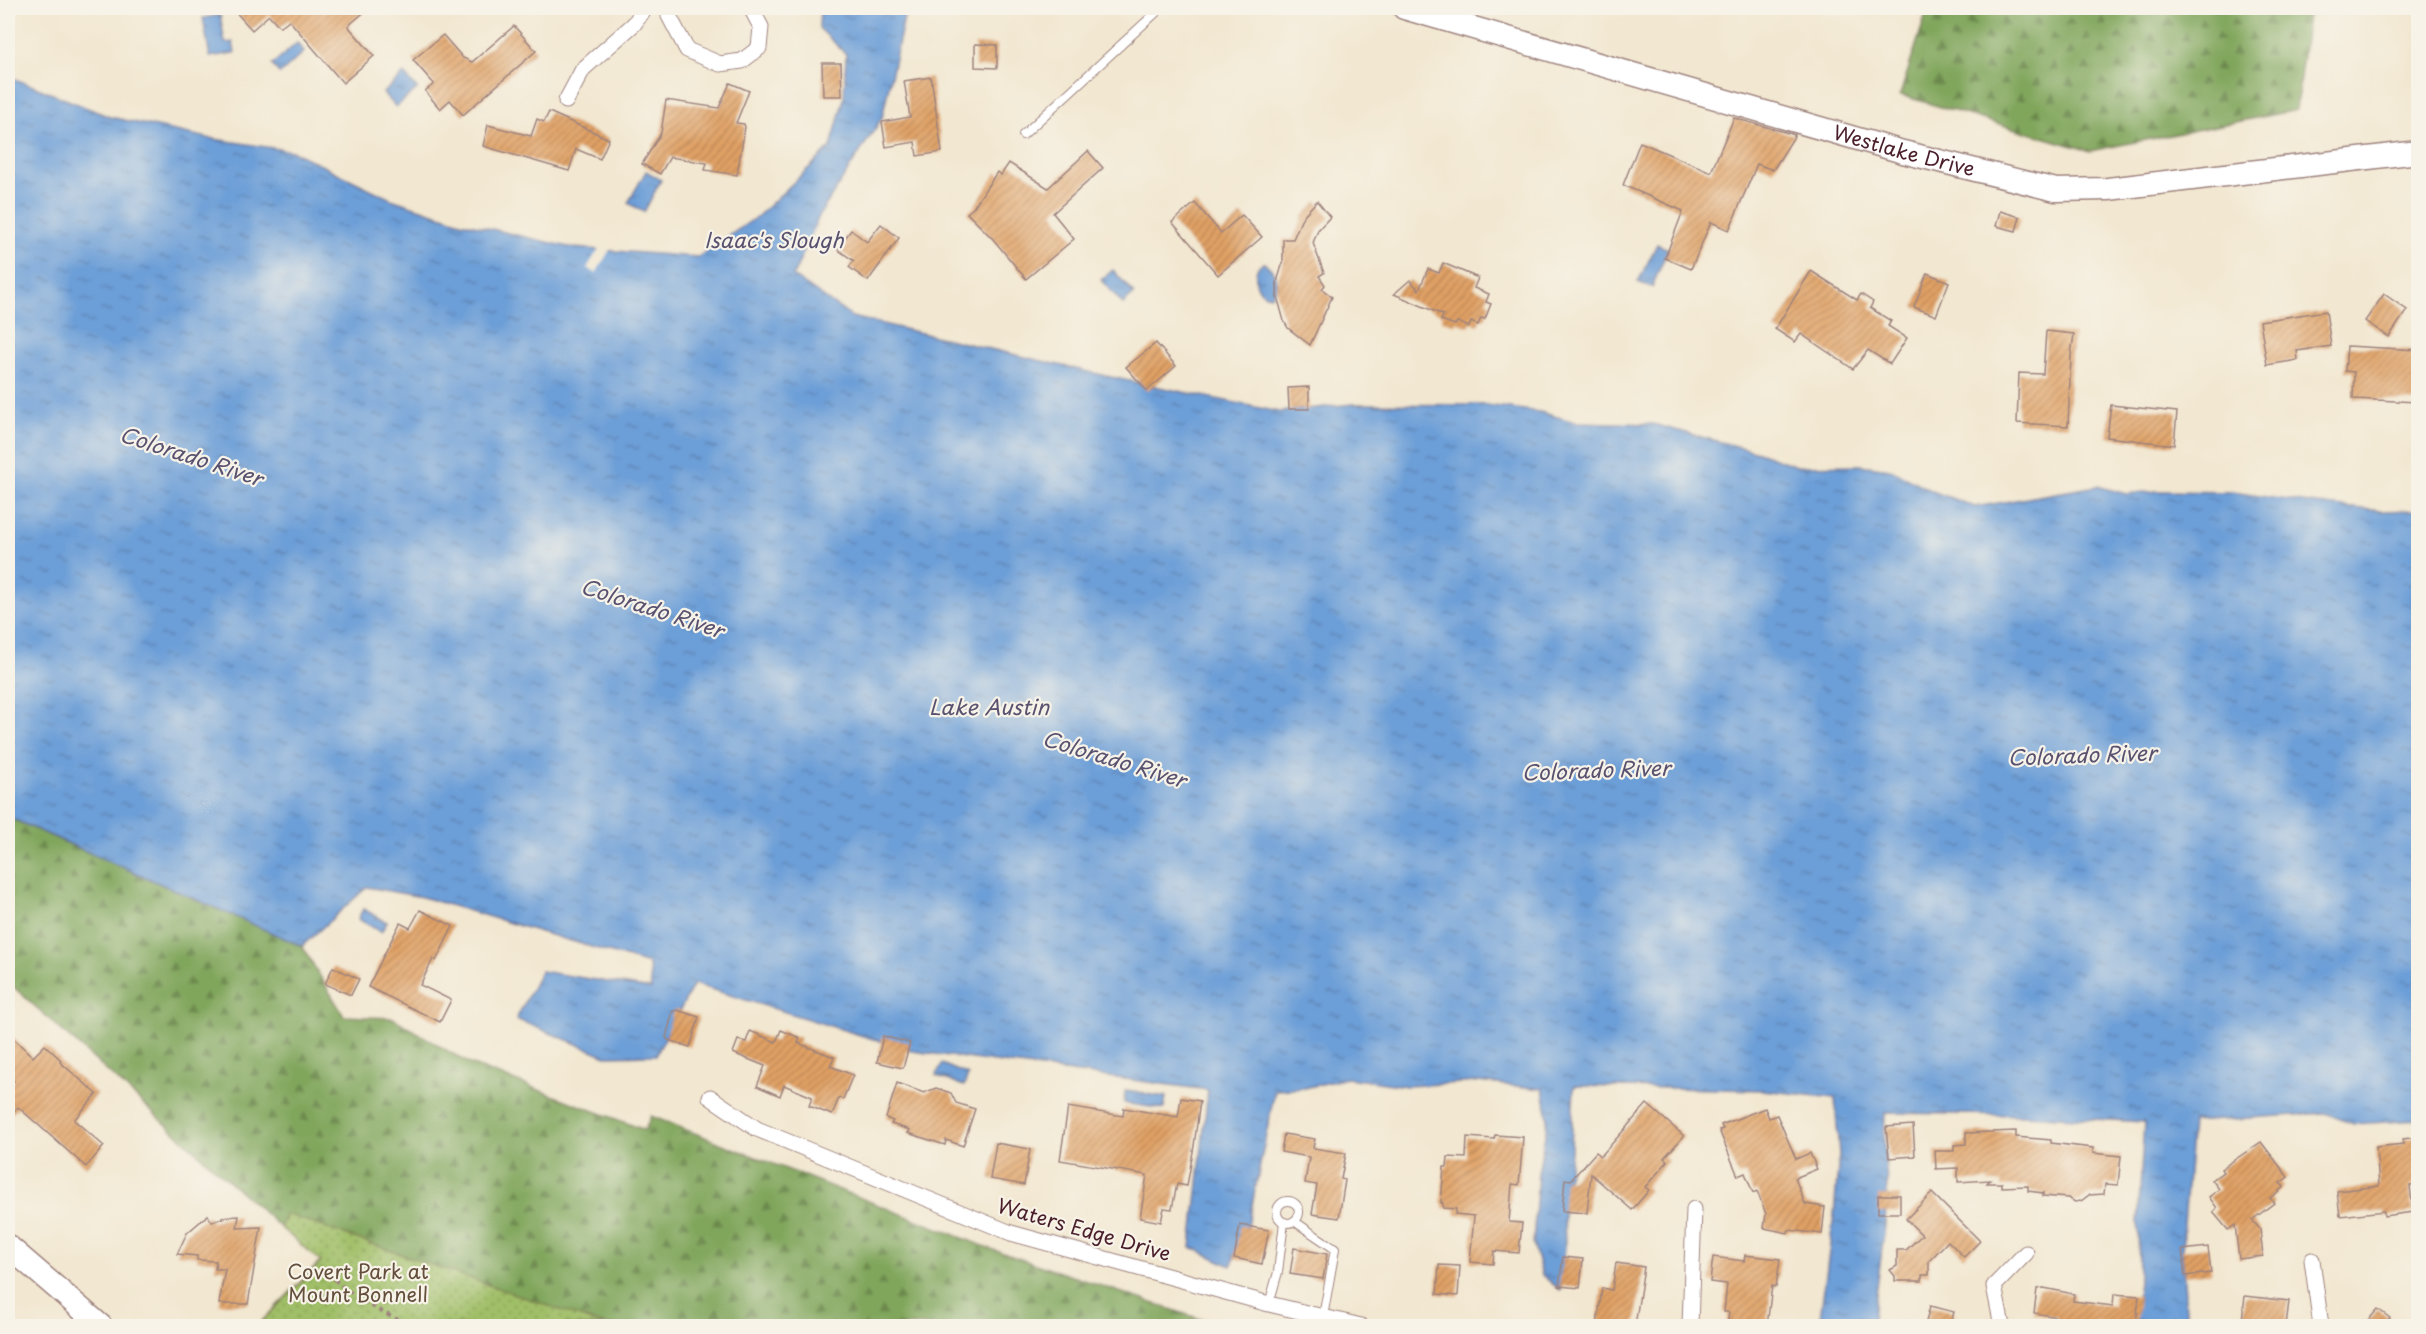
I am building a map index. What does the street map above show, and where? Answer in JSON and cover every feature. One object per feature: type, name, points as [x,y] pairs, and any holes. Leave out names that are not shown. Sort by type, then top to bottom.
[{"type":"street","points":[[566,101],[583,69],[634,24],[645,8]]},
{"type":"street","points":[[669,8],[669,16],[687,50],[720,64],[742,61],[759,48],[761,27],[751,8]]},
{"type":"street","name":"Westlake Drive","points":[[1404,8],[1430,11],[1903,152],[2056,190],[2108,189],[2418,152]]},
{"type":"street","name":"Waters Edge Drive","points":[[710,1097],[758,1129],[1011,1233],[1269,1304],[1361,1326]]},
{"type":"street","points":[[1690,1326],[1694,1209]]},
{"type":"street","points":[[8,1246],[101,1326]]},
{"type":"street","points":[[2002,1326],[1994,1286],[2026,1253]]},
{"type":"street","points":[[2312,1260],[2321,1326]]},
{"type":"lane","points":[[1023,135],[1161,8]]},
{"type":"lane","points":[[1294,1221],[1298,1215],[1293,1203],[1286,1202],[1280,1205],[1277,1212],[1279,1218],[1284,1222],[1294,1221],[1335,1249],[1323,1317]]},
{"type":"lane","points":[[1269,1304],[1278,1272],[1284,1222]]},
{"type":"path","points":[[328,1273],[379,1312],[412,1326]]},
{"type":"green space","points":[[1928,8],[2309,8],[2296,110],[2090,151],[1900,95]]},
{"type":"green space","points":[[8,817],[302,946],[344,1016],[393,1018],[470,1064],[645,1130],[651,1116],[991,1249],[1221,1326],[257,1326],[321,1261],[280,1227],[8,982]]},
{"type":"green space","name":"Covert Park at Mount Bonnell","points":[[286,1214],[606,1326],[257,1326],[321,1262],[280,1227]]},
{"type":"water","name":"Lake Austin","points":[[820,8],[906,8],[882,118],[820,214],[793,276],[852,317],[1111,377],[1279,412],[1353,404],[1486,405],[1540,412],[1575,422],[1653,424],[1758,452],[1797,466],[1860,465],[1890,469],[1932,491],[1975,507],[2097,486],[2126,494],[2158,491],[2232,492],[2382,511],[2418,510],[2418,1120],[2353,1124],[2325,1113],[2192,1122],[2182,1250],[2187,1326],[2134,1326],[2139,1280],[2138,1223],[2144,1122],[2024,1115],[1885,1113],[1884,1145],[1887,1182],[1885,1226],[1872,1326],[1819,1326],[1834,1215],[1839,1155],[1835,1098],[1762,1090],[1574,1086],[1571,1152],[1564,1213],[1565,1246],[1560,1290],[1542,1275],[1533,1244],[1538,1174],[1548,1118],[1543,1089],[1478,1082],[1407,1086],[1347,1078],[1305,1088],[1275,1090],[1248,1225],[1231,1266],[1191,1247],[1208,1090],[912,1051],[694,984],[656,1055],[606,1056],[516,1019],[541,971],[651,989],[649,964],[422,897],[367,887],[302,946],[8,817],[8,76],[110,117],[208,138],[292,151],[391,199],[461,222],[573,248],[698,257],[758,216],[831,147],[844,98],[846,54],[819,28]]},
{"type":"water","points":[[220,15],[225,43],[233,42],[235,53],[210,57],[203,18]]},
{"type":"water","points":[[297,43],[304,52],[280,74],[272,65]]},
{"type":"water","points":[[404,74],[417,89],[396,107],[383,93]]},
{"type":"water","points":[[646,171],[661,180],[644,212],[628,203]]},
{"type":"water","points":[[1657,244],[1668,249],[1652,287],[1638,282]]},
{"type":"water","points":[[1264,263],[1275,278],[1274,292],[1271,296],[1262,293],[1256,281],[1258,267]]},
{"type":"water","points":[[1113,270],[1134,294],[1123,304],[1101,280]]},
{"type":"water","points":[[363,909],[387,922],[381,932],[358,919]]},
{"type":"water","points":[[942,1064],[968,1075],[964,1086],[936,1076]]},
{"type":"water","points":[[1125,1091],[1166,1097],[1164,1109],[1124,1103]]},
{"type":"pier","points":[[600,247],[611,248],[596,273],[587,268]]},
{"type":"building","points":[[232,8],[369,8],[348,26],[374,56],[343,83],[289,20],[280,27],[269,15],[252,30]]},
{"type":"building","points":[[514,26],[536,51],[463,115],[450,100],[440,109],[425,91],[434,84],[413,60],[443,35],[463,58],[472,62]]},
{"type":"building","points":[[975,44],[997,45],[997,68],[975,67]]},
{"type":"building","points":[[822,63],[841,63],[842,96],[823,96]]},
{"type":"building","points":[[931,77],[942,152],[917,156],[915,142],[886,147],[882,122],[910,117],[904,81]]},
{"type":"building","points":[[730,83],[749,91],[736,123],[744,124],[745,127],[737,175],[705,170],[707,163],[670,157],[660,174],[642,164],[661,133],[666,100],[719,108]]},
{"type":"building","points":[[549,112],[609,139],[600,159],[576,149],[569,171],[483,146],[488,125],[531,136],[537,119],[544,122]]},
{"type":"building","points":[[1734,118],[1795,135],[1773,170],[1757,164],[1729,230],[1711,222],[1691,269],[1665,258],[1683,211],[1623,185],[1640,142],[1711,172]]},
{"type":"building","points":[[1088,151],[1103,168],[1053,213],[1074,239],[1026,279],[993,239],[967,213],[973,208],[997,172],[1001,175],[1009,163],[1048,188]]},
{"type":"building","points":[[1317,201],[1330,217],[1318,230],[1313,243],[1324,273],[1319,276],[1325,285],[1322,289],[1332,297],[1310,345],[1288,328],[1284,321],[1277,296],[1277,282],[1283,262],[1283,239],[1293,239],[1303,216]]},
{"type":"building","points":[[1195,203],[1221,233],[1242,215],[1262,237],[1218,275],[1172,222]]},
{"type":"building","points":[[2000,211],[2020,217],[2016,231],[1996,226]]},
{"type":"building","points":[[881,224],[899,238],[868,281],[849,267],[854,261],[837,249],[851,230],[867,242]]},
{"type":"building","points":[[1443,263],[1478,278],[1474,288],[1489,294],[1486,302],[1491,304],[1485,319],[1481,318],[1478,325],[1471,322],[1469,327],[1457,322],[1455,325],[1441,320],[1443,315],[1394,294],[1410,280],[1419,290],[1428,269],[1439,273]]},
{"type":"building","points":[[1811,271],[1857,300],[1861,294],[1873,302],[1870,308],[1891,321],[1888,326],[1907,338],[1890,364],[1868,350],[1853,369],[1801,334],[1795,342],[1775,329]]},
{"type":"building","points":[[1927,273],[1949,282],[1936,316],[1914,307]]},
{"type":"building","points":[[2384,294],[2407,310],[2389,337],[2365,321]]},
{"type":"building","points":[[2326,311],[2331,346],[2297,351],[2298,360],[2267,365],[2260,321]]},
{"type":"building","points":[[2046,331],[2074,334],[2068,426],[2017,423],[2019,373],[2043,374]]},
{"type":"building","points":[[1156,343],[1176,366],[1147,391],[1126,367]]},
{"type":"building","points":[[2347,346],[2418,350],[2418,402],[2353,399],[2354,372],[2345,371]]},
{"type":"building","points":[[1309,387],[1309,409],[1289,409],[1288,388]]},
{"type":"building","points":[[2111,405],[2177,412],[2174,445],[2107,437]]},
{"type":"building","points":[[420,910],[453,926],[436,961],[433,959],[420,985],[451,1000],[440,1022],[368,987],[400,923],[410,928]]},
{"type":"building","points":[[333,967],[359,979],[351,995],[325,984]]},
{"type":"building","points":[[677,1010],[699,1017],[690,1047],[668,1040],[666,1037],[673,1011]]},
{"type":"building","points":[[781,1030],[800,1038],[798,1043],[834,1057],[830,1066],[853,1075],[843,1099],[839,1098],[832,1115],[809,1106],[812,1097],[784,1085],[780,1096],[757,1086],[765,1066],[733,1053],[738,1040],[746,1042],[750,1031],[776,1042]]},
{"type":"building","points":[[8,1033],[33,1057],[45,1045],[61,1060],[60,1062],[97,1094],[74,1120],[104,1146],[86,1167],[18,1107],[8,1118],[8,1088],[14,1081],[8,1075]]},
{"type":"building","points":[[883,1036],[910,1043],[903,1068],[877,1062]]},
{"type":"building","points":[[897,1083],[924,1093],[936,1088],[951,1093],[956,1103],[975,1109],[963,1146],[946,1140],[945,1145],[908,1133],[910,1130],[891,1124],[893,1121],[886,1118]]},
{"type":"building","points":[[1181,1098],[1200,1101],[1194,1146],[1187,1186],[1177,1184],[1172,1209],[1164,1208],[1161,1222],[1140,1218],[1147,1175],[1060,1160],[1068,1107],[1123,1116],[1124,1108],[1178,1117]]},
{"type":"building","points":[[1647,1104],[1684,1136],[1664,1158],[1668,1161],[1645,1187],[1649,1190],[1632,1210],[1591,1174],[1587,1213],[1562,1211],[1565,1179],[1571,1180],[1596,1152],[1601,1156]]},
{"type":"building","points":[[1765,1108],[1769,1118],[1777,1115],[1796,1159],[1810,1153],[1817,1169],[1795,1178],[1805,1204],[1825,1207],[1822,1234],[1789,1230],[1788,1233],[1764,1228],[1766,1214],[1757,1191],[1753,1193],[1745,1173],[1738,1176],[1719,1130],[1723,1129],[1721,1125]]},
{"type":"building","points":[[1913,1125],[1915,1156],[1889,1158],[1886,1127]]},
{"type":"building","points":[[2016,1131],[2016,1137],[2051,1140],[2051,1143],[2093,1148],[2093,1153],[2121,1156],[2118,1185],[2105,1184],[2104,1194],[2089,1195],[2075,1202],[2068,1198],[2043,1196],[2043,1193],[2028,1191],[2028,1186],[2002,1187],[2002,1183],[1987,1183],[1990,1180],[1958,1182],[1958,1168],[1936,1169],[1935,1151],[1954,1151],[1954,1145],[1966,1144],[1966,1133]]},
{"type":"building","points":[[1284,1134],[1315,1139],[1313,1148],[1346,1153],[1341,1179],[1345,1180],[1339,1218],[1312,1214],[1317,1185],[1305,1183],[1309,1157],[1281,1152]]},
{"type":"building","points":[[1495,1135],[1523,1137],[1519,1185],[1512,1184],[1509,1222],[1522,1223],[1519,1253],[1494,1251],[1493,1264],[1470,1262],[1474,1216],[1455,1214],[1456,1209],[1443,1208],[1443,1203],[1441,1203],[1444,1167],[1447,1167],[1448,1157],[1466,1158],[1467,1137],[1494,1139]]},
{"type":"building","points":[[2418,1137],[2418,1185],[2410,1186],[2413,1212],[2384,1216],[2384,1211],[2340,1216],[2337,1191],[2379,1186],[2376,1147],[2403,1144],[2403,1139]]},
{"type":"building","points":[[2261,1142],[2288,1177],[2280,1183],[2284,1187],[2270,1198],[2274,1203],[2252,1220],[2260,1229],[2263,1256],[2239,1259],[2235,1225],[2228,1230],[2213,1212],[2217,1208],[2209,1197],[2219,1189],[2212,1180],[2223,1172],[2221,1169]]},
{"type":"building","points":[[996,1143],[1030,1149],[1024,1185],[990,1179]]},
{"type":"building","points":[[1932,1193],[1980,1241],[1964,1257],[1948,1241],[1929,1261],[1929,1275],[1922,1275],[1922,1281],[1895,1281],[1895,1276],[1890,1270],[1897,1266],[1897,1250],[1906,1250],[1922,1235],[1906,1219]]},
{"type":"building","points":[[1878,1195],[1900,1195],[1900,1213],[1878,1213]]},
{"type":"building","points":[[208,1215],[212,1222],[225,1217],[239,1216],[237,1228],[261,1227],[248,1304],[219,1304],[225,1269],[215,1269],[216,1261],[197,1260],[197,1256],[177,1254],[187,1233]]},
{"type":"building","points":[[1240,1225],[1269,1230],[1262,1264],[1234,1258]]},
{"type":"building","points":[[2208,1247],[2211,1273],[2185,1276],[2182,1250]]},
{"type":"building","points":[[1294,1248],[1327,1254],[1323,1279],[1290,1274]]},
{"type":"building","points":[[1745,1255],[1780,1259],[1776,1287],[1772,1286],[1767,1326],[1727,1326],[1729,1312],[1724,1312],[1727,1284],[1710,1282],[1713,1257],[1744,1261]]},
{"type":"building","points":[[1563,1257],[1583,1259],[1580,1288],[1559,1286]]},
{"type":"building","points":[[1616,1263],[1644,1267],[1635,1326],[1597,1326],[1602,1288],[1612,1290]]},
{"type":"building","points":[[1439,1265],[1460,1266],[1458,1296],[1437,1294]]},
{"type":"building","points":[[2044,1288],[2074,1294],[2073,1301],[2113,1306],[2114,1294],[2139,1296],[2136,1326],[2095,1322],[2094,1326],[2057,1326],[2058,1317],[2034,1313],[2037,1289]]},
{"type":"building","points":[[2245,1296],[2289,1301],[2286,1326],[2251,1326],[2251,1321],[2242,1320]]},
{"type":"building","points":[[1930,1306],[1954,1312],[1950,1326],[1925,1326]]},
{"type":"building","points":[[2378,1309],[2390,1318],[2383,1326],[2363,1326]]},
{"type":"water label","name":"Isaac's Slough","points":[[774,241]]},
{"type":"water label","name":"Colorado River","points":[[191,457]]},
{"type":"water label","name":"Colorado River","points":[[652,609]]},
{"type":"water label","name":"Colorado River","points":[[2082,756]]},
{"type":"water label","name":"Colorado River","points":[[1114,760]]},
{"type":"water label","name":"Colorado River","points":[[1596,771]]}]
